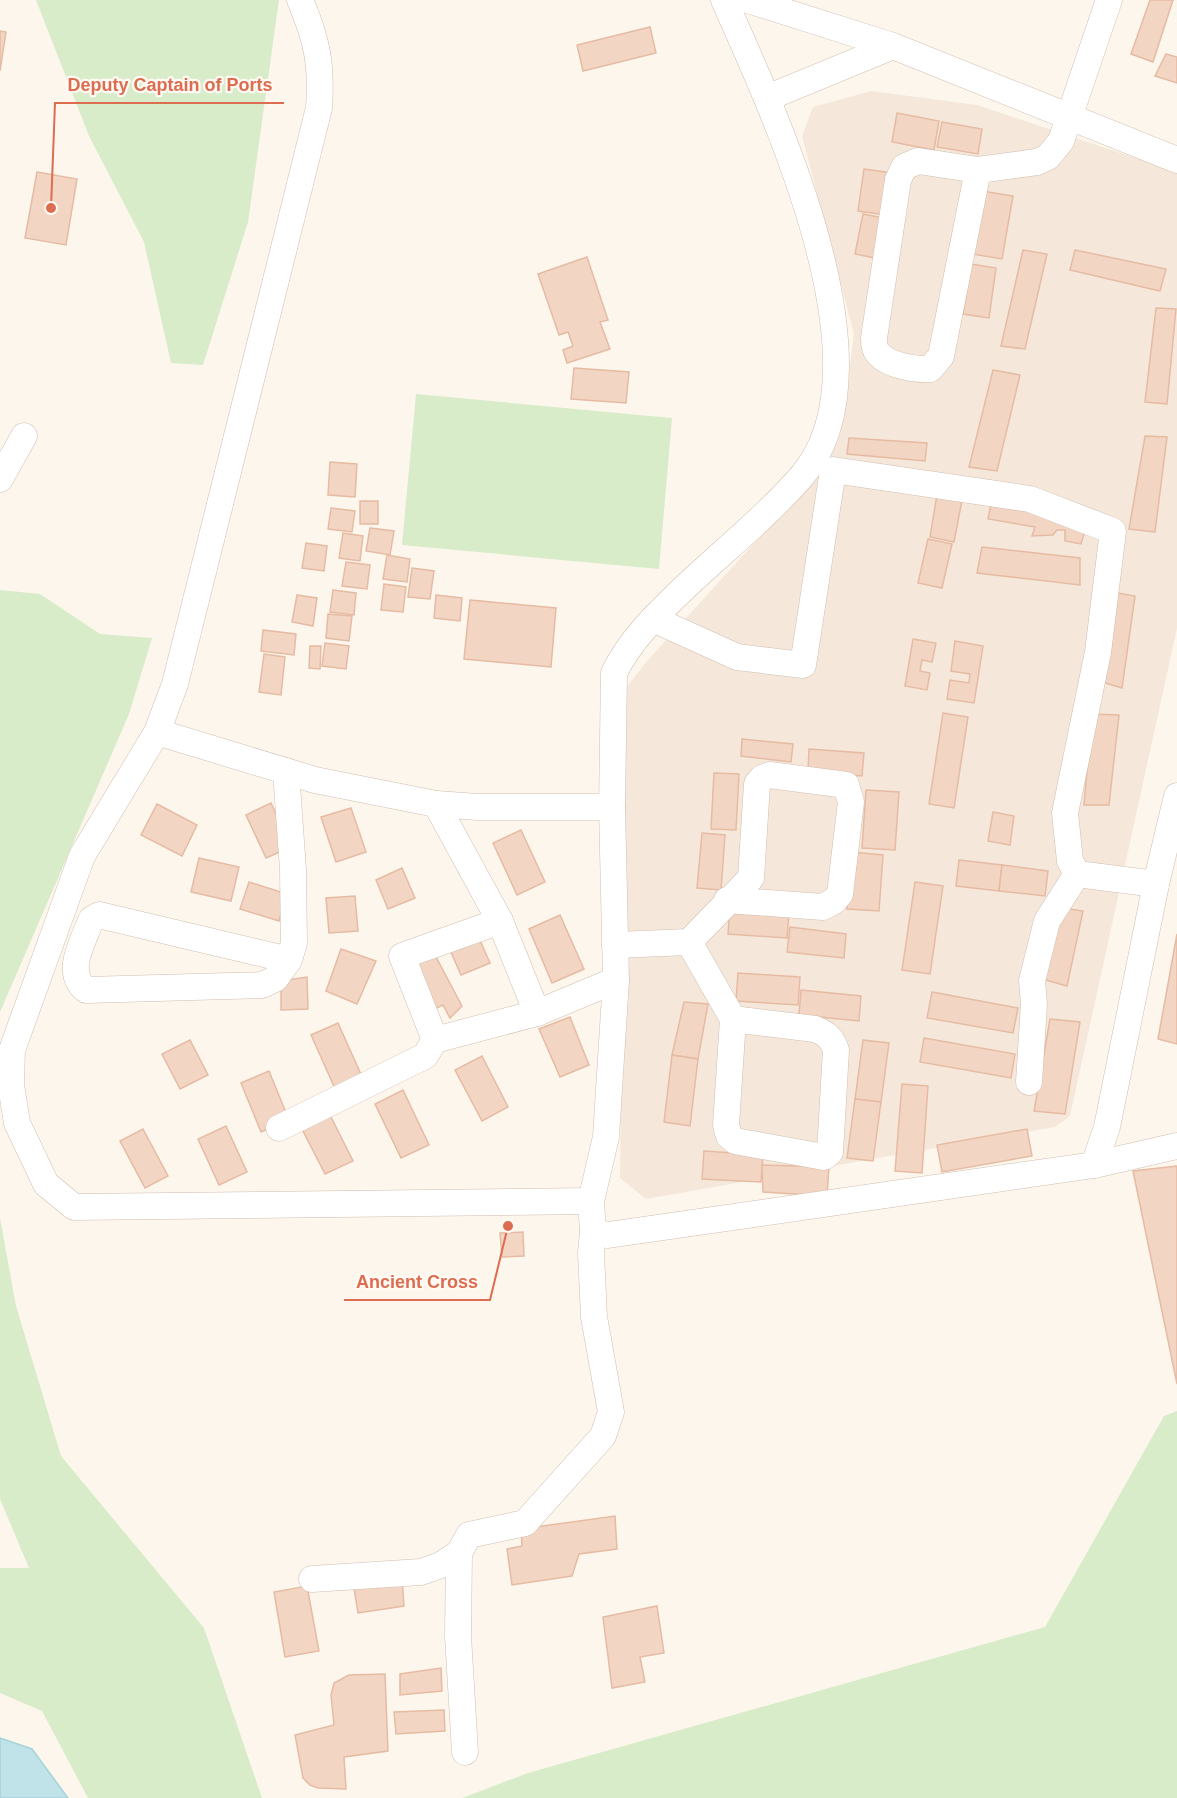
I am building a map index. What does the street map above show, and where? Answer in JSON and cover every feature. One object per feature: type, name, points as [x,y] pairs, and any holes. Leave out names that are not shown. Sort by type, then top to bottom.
[{"type":"street","points":[[300,0],[313,30],[322,72],[319,108],[175,684],[157,732],[82,856],[12,1050],[11,1085],[17,1124],[46,1184],[74,1207],[591,1201]]},
{"type":"street","points":[[312,1579],[421,1572],[441,1565],[459,1553],[469,1535],[525,1523],[603,1436],[609,1424],[611,1412],[594,1317],[591,1201],[606,1137],[616,980],[612,807],[614,673],[622,657],[653,619],[803,475],[828,432],[837,385],[834,319],[819,244],[768,98],[724,0]]},
{"type":"street","points":[[748,0],[893,46],[1177,160]]},
{"type":"street","points":[[978,170],[941,356],[930,369],[919,369],[886,360],[876,351],[874,338],[898,180],[904,166],[918,161],[978,170],[1037,162],[1048,157],[1061,141],[1109,0]]},
{"type":"street","points":[[768,98],[893,46]]},
{"type":"street","points":[[0,479],[24,436]]},
{"type":"street","points":[[653,619],[737,657],[802,665],[833,471],[1030,499],[1113,531],[1098,652],[1065,813],[1070,861],[1077,874]]},
{"type":"street","points":[[157,732],[315,780],[436,804],[478,807],[612,807]]},
{"type":"street","points":[[286,771],[294,943],[288,960],[275,979],[262,985],[86,990],[77,983],[74,970],[91,920],[99,915],[288,960]]},
{"type":"street","points":[[615,945],[689,942],[727,900],[744,888],[751,878],[757,784],[762,778],[770,775],[846,784],[851,802],[840,894],[834,901],[823,907],[727,900]]},
{"type":"street","points":[[1094,1165],[1107,1127],[1155,884],[1177,796]]},
{"type":"street","points":[[436,804],[500,921],[537,1013]]},
{"type":"street","points":[[1077,874],[1155,884]]},
{"type":"street","points":[[1029,1082],[1034,1004],[1032,981],[1047,921],[1077,874]]},
{"type":"street","points":[[435,1040],[402,956],[500,921]]},
{"type":"street","points":[[689,942],[733,1019],[726,1125],[729,1136],[735,1141],[824,1157],[830,1152],[836,1050],[833,1042],[826,1034],[815,1029],[733,1019]]},
{"type":"street","points":[[279,1128],[425,1056],[435,1040],[537,1013],[616,980]]},
{"type":"street","points":[[593,1232],[609,1235],[1094,1165],[1177,1146]]},
{"type":"street","points":[[459,1553],[458,1635],[465,1752]]},
{"type":"shaded area","points":[[871,91],[977,105],[1177,172],[1177,628],[1070,1116],[1055,1127],[646,1199],[620,1178],[625,689],[648,660],[815,476],[843,417],[854,334],[802,136],[813,107]]},
{"type":"green space","points":[[36,0],[279,0],[248,222],[203,365],[171,363],[144,242],[89,136]]},
{"type":"green space","points":[[416,394],[672,418],[659,569],[402,545]]},
{"type":"green space","points":[[0,590],[40,594],[100,634],[152,638],[129,714],[0,1012]]},
{"type":"green space","points":[[0,1218],[16,1306],[61,1456],[204,1628],[262,1798],[88,1798],[42,1711],[0,1693],[0,1568],[29,1568],[0,1499]]},
{"type":"green space","points":[[1177,1411],[1177,1798],[462,1798],[528,1773],[1045,1627],[1164,1416]]},
{"type":"water","points":[[0,1738],[32,1749],[68,1798],[0,1798]]},
{"type":"building","points":[[1150,0],[1173,0],[1153,62],[1131,54]]},
{"type":"building","points":[[650,27],[656,53],[583,71],[577,45]]},
{"type":"building","points":[[0,31],[6,32],[0,71]]},
{"type":"building","points":[[1166,54],[1177,57],[1177,83],[1155,76]]},
{"type":"building","points":[[897,113],[939,121],[934,150],[892,142]]},
{"type":"building","points":[[942,122],[982,129],[978,154],[937,147]]},
{"type":"building","points":[[864,169],[892,173],[886,215],[858,211]]},
{"type":"building","points":[[37,172],[77,179],[66,245],[25,238]]},
{"type":"building","points":[[982,191],[1013,196],[1002,259],[972,254]]},
{"type":"building","points":[[863,214],[889,219],[880,259],[855,254]]},
{"type":"building","points":[[1023,250],[1047,254],[1025,349],[1001,346]]},
{"type":"building","points":[[1075,250],[1166,269],[1160,291],[1070,270]]},
{"type":"building","points":[[587,257],[608,320],[600,322],[610,349],[567,363],[563,350],[573,346],[568,332],[559,335],[538,274]]},
{"type":"building","points":[[971,264],[996,268],[989,318],[963,314]]},
{"type":"building","points":[[1156,308],[1176,309],[1167,404],[1145,402]]},
{"type":"building","points":[[574,368],[629,372],[626,403],[571,399]]},
{"type":"building","points":[[993,370],[1020,375],[997,471],[969,467]]},
{"type":"building","points":[[1145,436],[1167,437],[1155,532],[1129,529]]},
{"type":"building","points":[[849,438],[927,443],[925,461],[847,454]]},
{"type":"building","points":[[330,462],[357,464],[355,497],[328,495]]},
{"type":"building","points":[[937,495],[962,500],[954,542],[930,537]]},
{"type":"building","points":[[992,499],[1086,527],[1081,544],[1065,541],[1065,530],[1057,530],[1053,535],[1032,536],[1035,527],[988,519]]},
{"type":"building","points":[[360,501],[378,501],[378,524],[360,524]]},
{"type":"building","points":[[331,508],[355,511],[352,532],[328,529]]},
{"type":"building","points":[[370,528],[394,531],[390,555],[366,551]]},
{"type":"building","points":[[343,533],[363,536],[360,561],[339,558]]},
{"type":"building","points":[[928,539],[952,544],[942,588],[918,583]]},
{"type":"building","points":[[306,543],[327,546],[324,571],[302,568]]},
{"type":"building","points":[[982,547],[1080,558],[1080,585],[977,573]]},
{"type":"building","points":[[387,555],[410,559],[407,582],[383,579]]},
{"type":"building","points":[[346,562],[370,565],[367,589],[342,586]]},
{"type":"building","points":[[412,568],[434,571],[430,599],[408,597]]},
{"type":"building","points":[[384,584],[406,587],[403,612],[381,610]]},
{"type":"building","points":[[333,590],[356,593],[354,615],[330,612]]},
{"type":"building","points":[[1112,592],[1135,596],[1122,688],[1102,682]]},
{"type":"building","points":[[297,595],[317,598],[313,626],[292,622]]},
{"type":"building","points":[[436,595],[462,598],[460,621],[434,618]]},
{"type":"building","points":[[470,600],[556,608],[551,667],[464,659]]},
{"type":"building","points":[[328,614],[352,616],[349,641],[326,638]]},
{"type":"building","points":[[263,630],[296,634],[294,655],[261,651]]},
{"type":"building","points":[[913,639],[936,643],[932,662],[922,660],[920,671],[930,673],[927,690],[905,686]]},
{"type":"building","points":[[955,641],[983,646],[974,703],[947,699],[950,680],[969,683],[970,674],[951,671]]},
{"type":"building","points":[[325,643],[349,646],[346,669],[322,666]]},
{"type":"building","points":[[310,646],[321,646],[320,669],[309,668]]},
{"type":"building","points":[[264,654],[285,657],[281,695],[259,692]]},
{"type":"building","points":[[943,713],[968,717],[954,808],[929,804]]},
{"type":"building","points":[[1092,714],[1119,715],[1109,805],[1084,805]]},
{"type":"building","points":[[742,739],[793,744],[791,762],[741,756]]},
{"type":"building","points":[[809,749],[864,753],[862,776],[808,771]]},
{"type":"building","points":[[714,773],[739,774],[736,830],[711,829]]},
{"type":"building","points":[[866,790],[899,792],[895,850],[862,848]]},
{"type":"building","points":[[271,803],[291,847],[266,858],[246,815]]},
{"type":"building","points":[[157,804],[197,825],[182,856],[141,835]]},
{"type":"building","points":[[351,808],[366,852],[336,862],[321,817]]},
{"type":"building","points":[[993,812],[1014,816],[1010,845],[988,841]]},
{"type":"building","points":[[521,830],[545,882],[517,895],[493,843]]},
{"type":"building","points":[[702,833],[725,835],[721,890],[697,888]]},
{"type":"building","points":[[852,852],[883,855],[879,911],[847,909]]},
{"type":"building","points":[[199,858],[239,867],[231,901],[191,892]]},
{"type":"building","points":[[959,860],[1002,865],[999,891],[956,886]]},
{"type":"building","points":[[1002,865],[1048,871],[1045,896],[999,891]]},
{"type":"building","points":[[402,868],[415,898],[388,909],[376,880]]},
{"type":"building","points":[[249,882],[287,894],[279,921],[240,909]]},
{"type":"building","points":[[915,882],[943,886],[930,974],[902,970]]},
{"type":"building","points":[[355,896],[358,931],[329,933],[326,898]]},
{"type":"building","points":[[1057,907],[1083,911],[1067,986],[1042,979]]},
{"type":"building","points":[[730,909],[789,913],[787,938],[728,934]]},
{"type":"building","points":[[560,915],[584,969],[552,983],[529,929]]},
{"type":"building","points":[[790,927],[846,934],[844,958],[787,952]]},
{"type":"building","points":[[1177,934],[1177,1044],[1158,1039]]},
{"type":"building","points":[[479,938],[490,963],[461,975],[450,950]]},
{"type":"building","points":[[341,949],[376,961],[357,1004],[326,991]]},
{"type":"building","points":[[435,955],[462,1006],[450,1018],[443,1005],[432,1010],[410,968]]},
{"type":"building","points":[[738,973],[800,977],[798,1005],[736,1001]]},
{"type":"building","points":[[307,977],[308,1009],[281,1010],[281,981]]},
{"type":"building","points":[[801,990],[861,996],[859,1021],[799,1015]]},
{"type":"building","points":[[932,992],[1018,1008],[1013,1033],[927,1018]]},
{"type":"building","points":[[684,1002],[708,1004],[698,1059],[672,1055]]},
{"type":"building","points":[[570,1017],[589,1065],[560,1077],[539,1029]]},
{"type":"building","points":[[1050,1019],[1080,1022],[1065,1114],[1034,1111]]},
{"type":"building","points":[[338,1023],[364,1081],[337,1093],[311,1035]]},
{"type":"building","points":[[924,1038],[1015,1054],[1011,1078],[920,1062]]},
{"type":"building","points":[[190,1040],[208,1075],[180,1089],[162,1054]]},
{"type":"building","points":[[863,1040],[889,1043],[881,1102],[855,1099]]},
{"type":"building","points":[[672,1055],[698,1059],[690,1126],[664,1122]]},
{"type":"building","points":[[482,1056],[508,1107],[482,1121],[455,1070]]},
{"type":"building","points":[[269,1071],[289,1120],[261,1132],[241,1083]]},
{"type":"building","points":[[902,1084],[928,1086],[922,1173],[895,1171]]},
{"type":"building","points":[[403,1090],[429,1145],[401,1158],[375,1104]]},
{"type":"building","points":[[855,1099],[881,1102],[873,1161],[847,1158]]},
{"type":"building","points":[[329,1113],[353,1161],[325,1174],[301,1127]]},
{"type":"building","points":[[226,1126],[247,1172],[219,1185],[198,1139]]},
{"type":"building","points":[[143,1129],[168,1176],[145,1188],[120,1141]]},
{"type":"building","points":[[1027,1129],[1032,1156],[942,1172],[937,1145]]},
{"type":"building","points":[[704,1151],[763,1155],[761,1182],[702,1179]]},
{"type":"building","points":[[762,1165],[829,1167],[827,1196],[763,1192]]},
{"type":"building","points":[[1177,1166],[1177,1384],[1133,1171]]},
{"type":"building","points":[[523,1232],[524,1256],[502,1257],[500,1233]]},
{"type":"building","points":[[615,1516],[617,1549],[579,1554],[572,1576],[512,1585],[507,1549],[522,1546],[521,1529]]},
{"type":"building","points":[[402,1579],[404,1606],[358,1613],[354,1588]]},
{"type":"building","points":[[307,1586],[319,1651],[285,1657],[274,1592]]},
{"type":"building","points":[[657,1606],[664,1653],[640,1657],[645,1682],[612,1688],[603,1617]]},
{"type":"building","points":[[441,1668],[442,1691],[400,1695],[400,1674]]},
{"type":"building","points":[[385,1674],[388,1751],[344,1757],[346,1789],[318,1788],[310,1785],[303,1778],[295,1735],[334,1725],[331,1695],[334,1683],[349,1675]]},
{"type":"building","points":[[444,1710],[445,1731],[396,1734],[394,1712]]},
{"type":"place","name":"Deputy Captain of Ports","points":[[51,208]]},
{"type":"place","name":"Ancient Cross","points":[[508,1226]]}]
